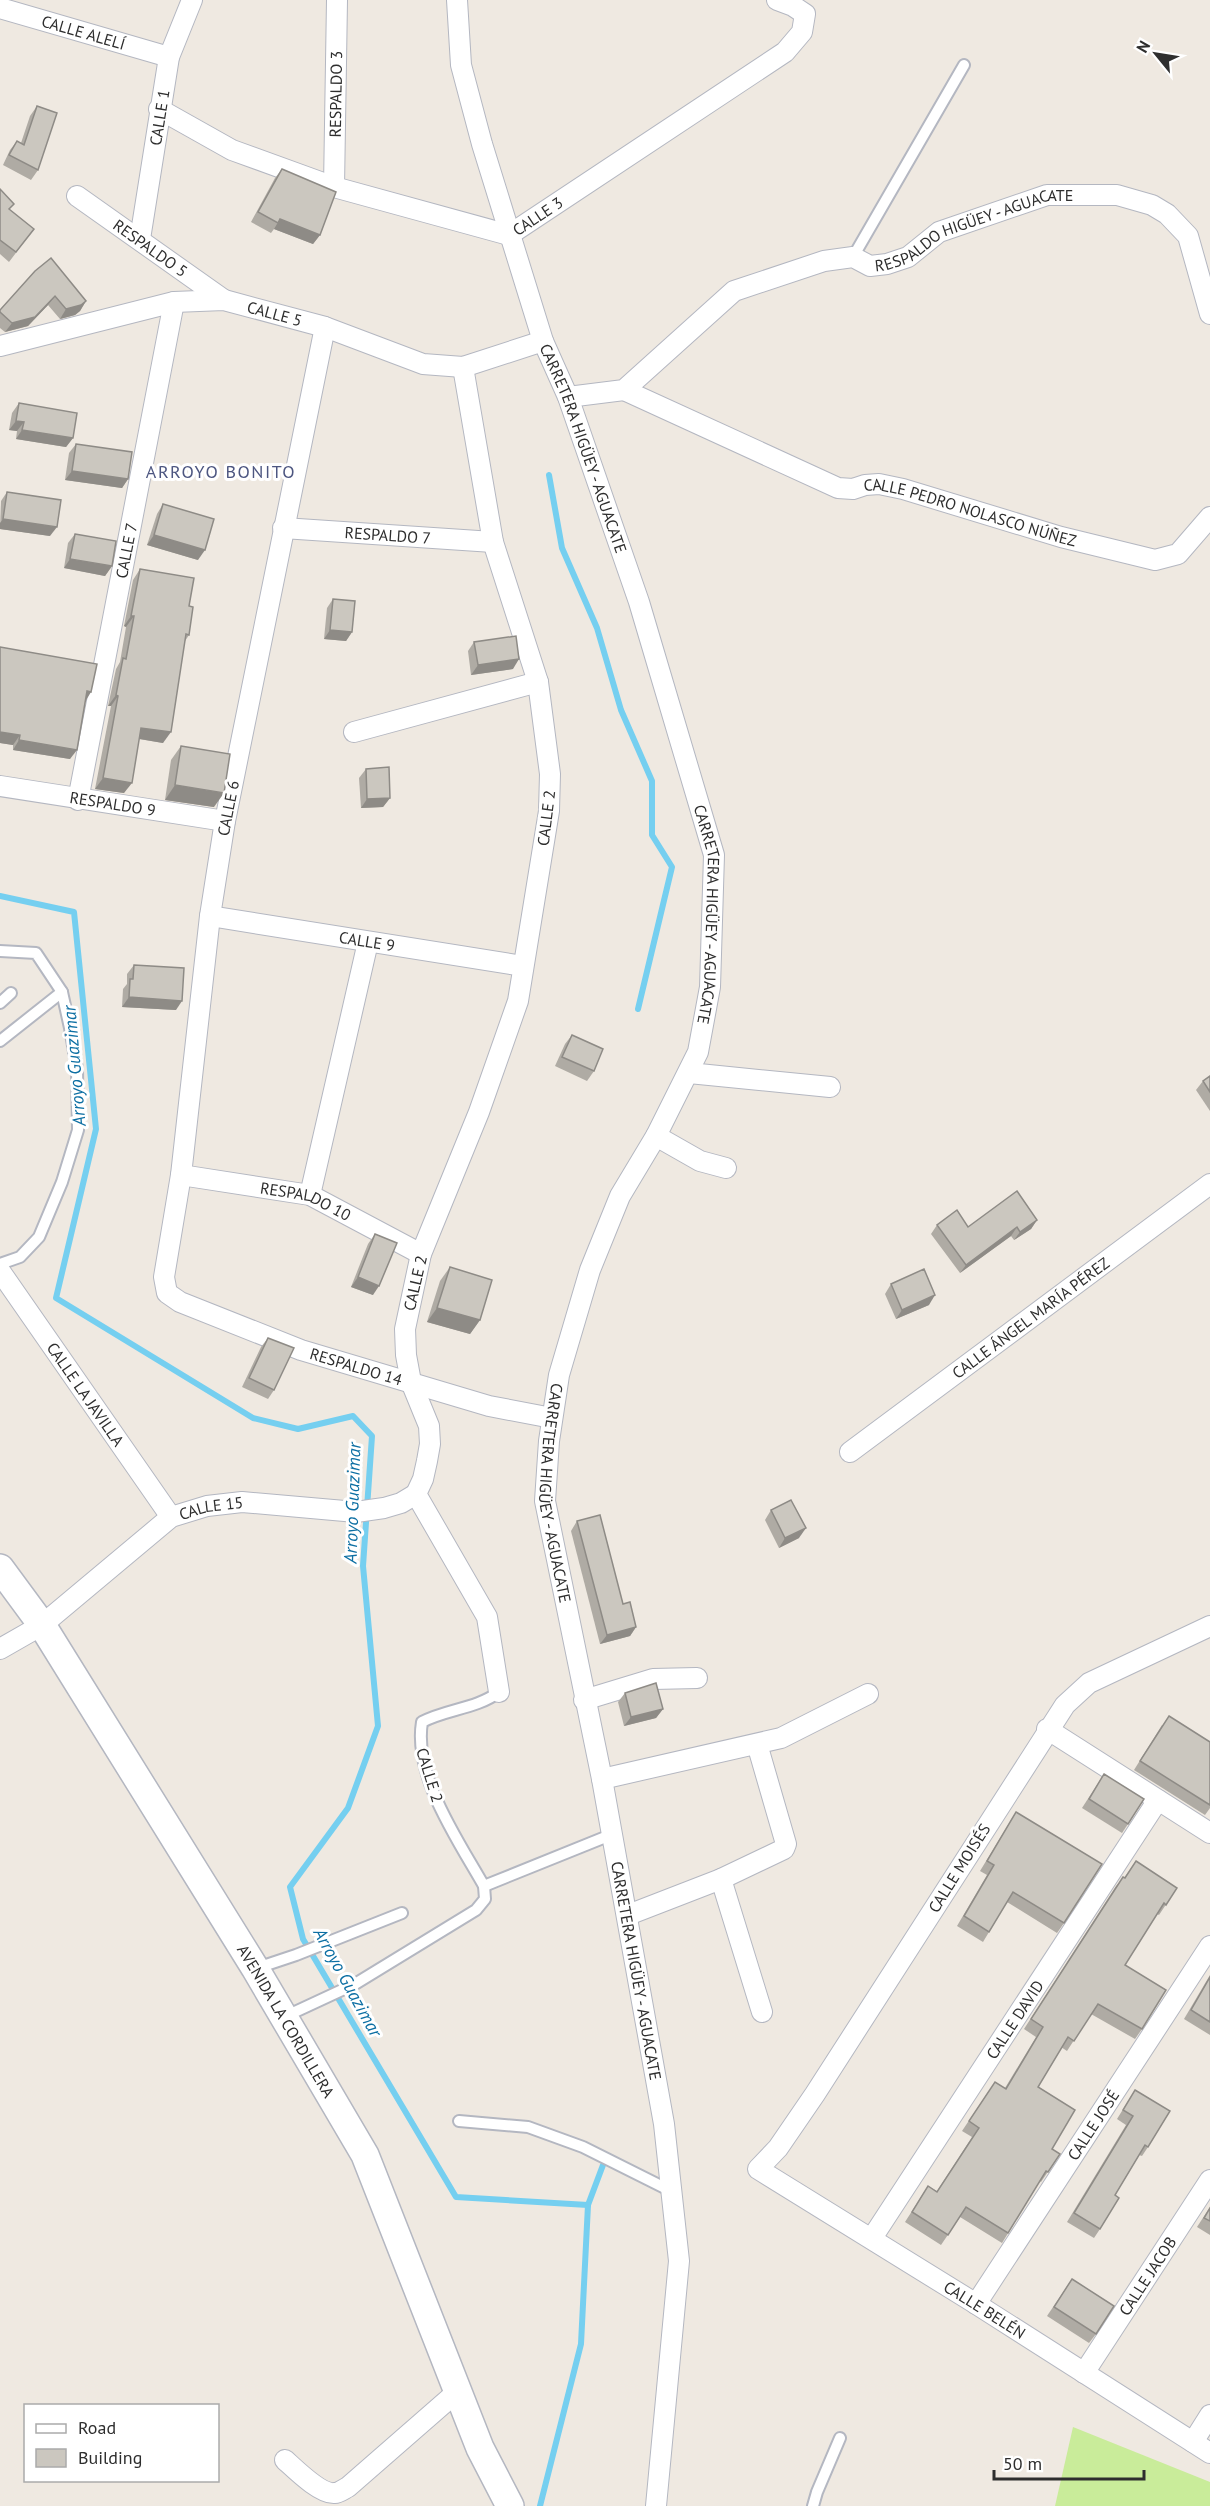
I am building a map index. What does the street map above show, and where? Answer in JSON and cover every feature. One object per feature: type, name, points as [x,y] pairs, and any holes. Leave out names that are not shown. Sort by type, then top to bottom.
[{"type":"main road","name":"AVENIDA LA CORDILLERA","points":[[0,1568],[42,1625],[255,1968],[365,2155],[480,2448],[510,2506]]},
{"type":"street","name":"CALLE 1","points":[[140,239],[159,108],[169,57],[192,0]]},
{"type":"street","name":"RESPALDO 3","points":[[334,188],[337,0]]},
{"type":"street","name":"CARRETERA HIGÜEY - AGUACATE","points":[[457,0],[461,65],[509,235],[543,341],[568,397],[639,602],[714,855],[710,987],[698,1052],[656,1136],[620,1196],[590,1270],[559,1375],[552,1418],[545,1501],[613,1834],[664,2124],[679,2261],[656,2506]]},
{"type":"street","name":"CALLE 3","points":[[159,108],[232,150],[334,188],[509,235],[786,52],[802,32],[805,14],[777,0]]},
{"type":"street","name":"CALLE ALELÍ","points":[[0,8],[169,57]]},
{"type":"street","name":"RESPALDO HIGÜEY - AGUACATE","points":[[624,390],[734,291],[825,261],[853,257],[870,266],[887,264],[908,257],[939,232],[1047,195],[1117,195],[1152,205],[1167,214],[1188,236],[1210,314]]},
{"type":"street","name":"RESPALDO 5","points":[[77,196],[224,300]]},
{"type":"street","name":"CALLE 5","points":[[0,347],[174,302],[224,300],[325,327],[423,364],[463,367],[543,341]]},
{"type":"street","name":"CALLE 7","points":[[78,800],[174,302]]},
{"type":"street","name":"CALLE 6","points":[[167,1293],[164,1277],[181,1175],[210,916],[225,820],[325,327]]},
{"type":"street","name":"CALLE 2","points":[[463,367],[493,542],[538,682],[550,774],[549,811],[518,1001],[479,1112],[421,1254],[405,1329],[405,1355],[411,1382],[429,1426],[430,1444],[423,1479],[416,1494],[487,1617],[499,1692]]},
{"type":"street","points":[[568,397],[624,390]]},
{"type":"street","name":"CALLE PEDRO NOLASCO NÚÑEZ","points":[[624,390],[838,488],[853,489],[879,484],[977,510],[1060,537],[1155,560],[1178,554],[1210,517]]},
{"type":"street","name":"RESPALDO 7","points":[[283,528],[493,542]]},
{"type":"street","points":[[354,732],[538,682]]},
{"type":"street","name":"RESPALDO 9","points":[[0,786],[78,800],[225,820]]},
{"type":"street","name":"CALLE 9","points":[[210,916],[523,966]]},
{"type":"street","points":[[310,1195],[368,942]]},
{"type":"street","points":[[689,1073],[830,1087]]},
{"type":"street","points":[[656,1136],[700,1161],[726,1168]]},
{"type":"street","name":"RESPALDO 10","points":[[181,1175],[310,1195],[421,1254]]},
{"type":"street","name":"CALLE ÁNGEL MARÍA PÉREZ","points":[[850,1452],[1210,1184]]},
{"type":"street","name":"CALLE LA JAVILLA","points":[[0,1271],[171,1517]]},
{"type":"street","name":"RESPALDO 14","points":[[167,1293],[180,1302],[301,1350],[489,1406],[552,1418]]},
{"type":"street","name":"CALLE 15","points":[[0,1649],[42,1625],[171,1517],[207,1506],[242,1502],[356,1512],[401,1503],[416,1494]]},
{"type":"street","name":"CALLE MOISÉS","points":[[758,2169],[778,2148],[815,2094],[1047,1729],[1065,1705],[1089,1683],[1210,1626]]},
{"type":"street","points":[[584,1700],[636,1682],[653,1679],[696,1678]]},
{"type":"street","points":[[602,1779],[781,1738],[868,1694]]},
{"type":"street","points":[[1047,1729],[1210,1833]]},
{"type":"street","points":[[628,1915],[721,1879],[784,1849],[786,1844],[757,1744]]},
{"type":"street","name":"CALLE DAVID","points":[[872,2238],[1158,1800]]},
{"type":"street","points":[[721,1879],[762,2012]]},
{"type":"street","name":"CALLE JOSÉ","points":[[976,2304],[1210,1946]]},
{"type":"street","name":"CALLE BELÉN","points":[[758,2169],[872,2238],[1210,2453]]},
{"type":"street","name":"CALLE JACOB","points":[[1084,2373],[1210,2180]]},
{"type":"street","points":[[285,2460],[314,2485],[335,2494],[348,2487],[458,2391]]},
{"type":"street","points":[[1192,2442],[1210,2415]]},
{"type":"lane","points":[[853,257],[964,64]]},
{"type":"lane","points":[[0,951],[36,953],[62,992],[77,1069],[78,1130],[62,1182],[39,1237],[20,1257],[0,1264]]},
{"type":"lane","points":[[0,1041],[62,992]]},
{"type":"lane","points":[[0,1003],[11,993]]},
{"type":"lane","name":"CALLE 2","points":[[484,1886],[436,1801],[419,1738],[422,1722],[438,1713],[485,1702],[499,1692]]},
{"type":"lane","points":[[284,2017],[355,1983],[476,1910],[485,1899],[484,1886],[613,1834]]},
{"type":"lane","points":[[255,1968],[296,1955],[402,1913]]},
{"type":"lane","points":[[459,2121],[528,2127],[583,2147],[671,2191]]},
{"type":"lane","points":[[813,2506],[840,2438]]},
{"type":"green space","points":[[1073,2427],[1210,2482],[1210,2506],[1055,2506]]},
{"type":"building","points":[[37,106],[57,113],[38,170],[9,155],[17,141],[24,145]]},
{"type":"building","points":[[282,169],[336,192],[320,235],[280,219],[278,223],[258,212]]},
{"type":"building","points":[[0,189],[14,204],[9,209],[34,229],[16,252],[0,240]]},
{"type":"building","points":[[51,258],[86,301],[81,305],[66,309],[55,296],[35,317],[12,323],[0,310],[35,271]]},
{"type":"building","points":[[19,403],[77,413],[73,438],[22,430],[24,422],[16,421]]},
{"type":"building","points":[[76,444],[132,452],[128,479],[72,471]]},
{"type":"building","points":[[7,492],[61,500],[57,527],[3,519]]},
{"type":"building","points":[[163,504],[214,519],[205,550],[154,535]]},
{"type":"building","points":[[75,534],[116,541],[112,566],[70,559]]},
{"type":"building","points":[[140,569],[194,578],[189,606],[193,607],[189,635],[186,634],[171,732],[141,728],[132,783],[103,778],[123,658],[126,659],[134,616],[131,616]]},
{"type":"building","points":[[333,599],[355,601],[352,632],[330,630]]},
{"type":"building","points":[[516,636],[519,659],[478,665],[474,642]]},
{"type":"building","points":[[0,647],[97,664],[91,692],[87,691],[77,750],[19,740],[20,735],[0,732]]},
{"type":"building","points":[[181,746],[230,754],[224,793],[175,785]]},
{"type":"building","points":[[389,767],[390,798],[367,799],[366,769]]},
{"type":"building","points":[[134,965],[184,968],[182,1001],[129,997]]},
{"type":"building","points":[[572,1035],[603,1049],[594,1071],[562,1057]]},
{"type":"building","points":[[1210,1076],[1210,1092],[1203,1081]]},
{"type":"building","points":[[1017,1191],[1037,1220],[1020,1232],[1017,1227],[966,1265],[937,1225],[957,1210],[968,1227]]},
{"type":"building","points":[[375,1234],[397,1243],[379,1286],[358,1277]]},
{"type":"building","points":[[450,1267],[492,1280],[480,1320],[437,1308]]},
{"type":"building","points":[[924,1269],[935,1295],[902,1310],[891,1284]]},
{"type":"building","points":[[268,1338],[294,1348],[274,1390],[249,1378]]},
{"type":"building","points":[[791,1500],[806,1528],[785,1538],[771,1510]]},
{"type":"building","points":[[600,1515],[623,1604],[630,1602],[636,1627],[607,1635],[577,1521]]},
{"type":"building","points":[[656,1683],[663,1709],[631,1717],[625,1693]]},
{"type":"building","points":[[1169,1716],[1210,1742],[1210,1805],[1140,1761]]},
{"type":"building","points":[[1104,1774],[1144,1799],[1128,1824],[1089,1799]]},
{"type":"building","points":[[1016,1812],[1102,1864],[1064,1923],[1013,1892],[989,1932],[964,1916],[994,1865],[987,1861]]},
{"type":"building","points":[[1136,1861],[1177,1888],[1166,1905],[1164,1903],[1125,1965],[1166,1990],[1142,2029],[1098,2004],[1074,2041],[1068,2037],[1038,2087],[1075,2110],[1052,2149],[1060,2154],[1048,2172],[1046,2171],[1008,2233],[966,2207],[948,2235],[912,2212],[928,2186],[937,2192],[979,2128],[969,2121],[995,2082],[1006,2089],[1043,2027],[1031,2019],[1123,1877],[1125,1878]]},
{"type":"building","points":[[1210,1977],[1210,2022],[1191,2010]]},
{"type":"building","points":[[1135,2090],[1170,2111],[1148,2147],[1145,2145],[1115,2195],[1119,2198],[1100,2229],[1074,2213],[1133,2116],[1123,2110]]},
{"type":"building","points":[[1210,2208],[1210,2221],[1204,2218]]},
{"type":"building","points":[[1072,2279],[1114,2306],[1096,2334],[1054,2307]]},
{"type":"waterway","points":[[549,475],[562,548],[597,628],[621,710],[652,781],[652,835],[672,867],[638,1009]]},
{"type":"waterway","name":"Arroyo Guazimar","points":[[0,896],[74,912],[96,1129],[56,1298],[253,1418],[298,1429],[353,1416],[372,1436],[363,1566],[378,1726],[348,1808],[290,1887],[303,1939],[456,2197],[588,2205]]},
{"type":"waterway","points":[[540,2506],[581,2344],[588,2205],[603,2165]]},
{"type":"district","name":"ARROYO BONITO","points":[[221,471]]}]
